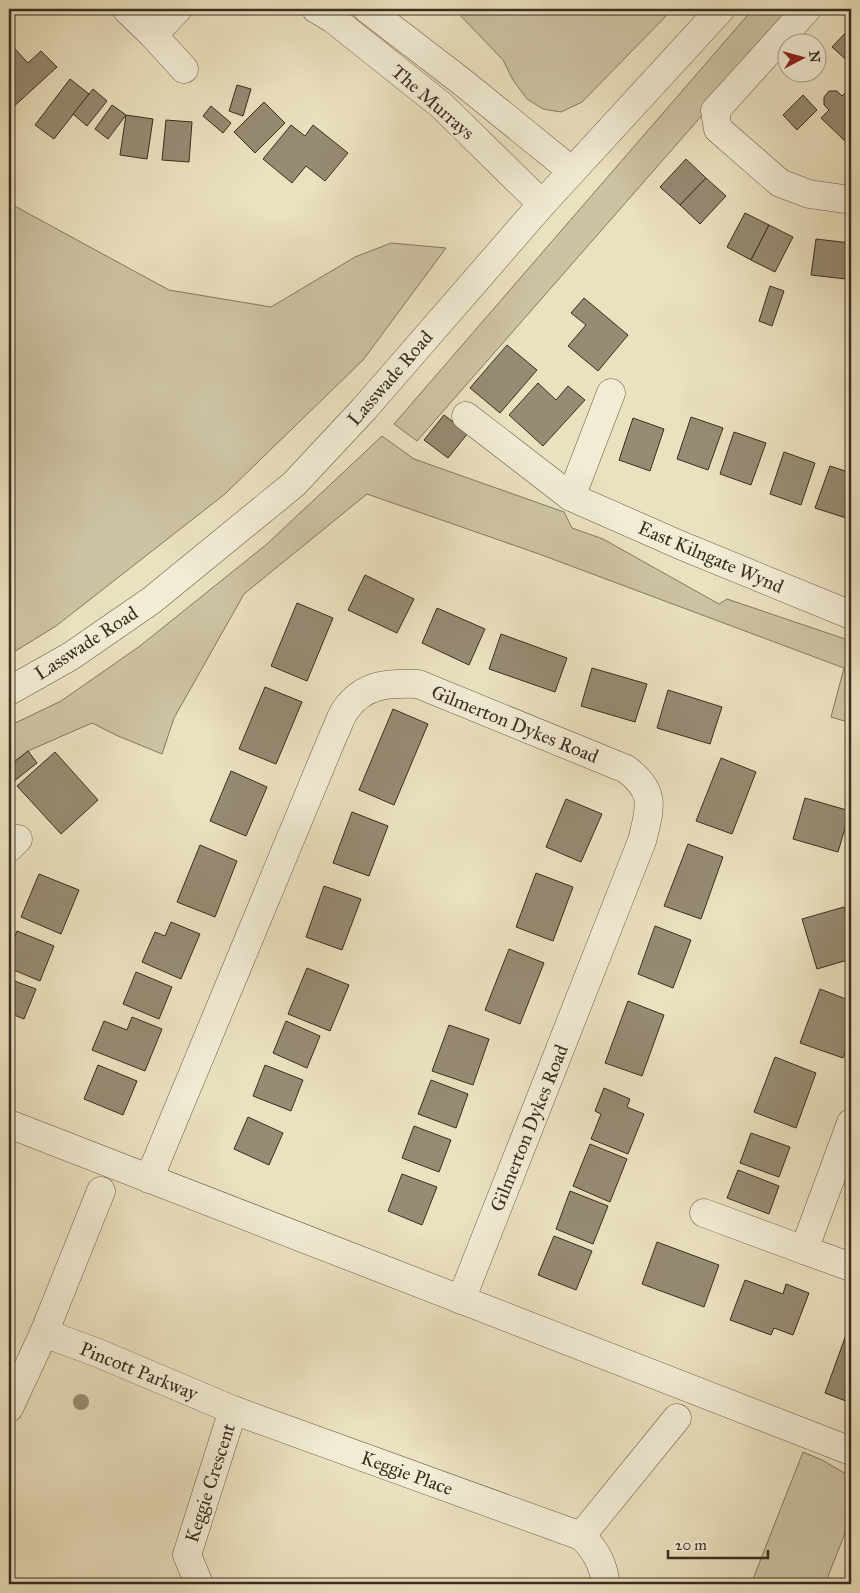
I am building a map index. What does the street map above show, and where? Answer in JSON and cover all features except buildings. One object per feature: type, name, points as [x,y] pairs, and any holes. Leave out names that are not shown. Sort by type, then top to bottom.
[{"type":"street","points":[[126,9],[184,69]]},
{"type":"street","points":[[153,35],[178,9]]},
{"type":"street","name":"The Murrays","points":[[316,9],[333,19],[441,105],[542,204]]},
{"type":"street","name":"The Murrays","points":[[367,9],[461,81],[572,171]]},
{"type":"street","name":"Lasswade Road","points":[[9,691],[71,656],[152,600],[294,484],[364,409],[542,204],[722,9]]},
{"type":"street","points":[[807,9],[715,111],[718,129],[780,183],[809,194],[851,200]]},
{"type":"street","points":[[571,497],[611,393]]},
{"type":"street","name":"East Kilngate Wynd","points":[[466,416],[571,497],[680,545],[851,615]]},
{"type":"street","name":"Gilmerton Dykes Road","points":[[148,1178],[346,709],[358,697],[375,686],[418,684],[626,769],[638,778],[648,792],[650,808],[642,841],[461,1300]]},
{"type":"street","points":[[804,1250],[851,1123]]},
{"type":"street","points":[[9,1124],[851,1451]]},
{"type":"street","points":[[9,1408],[44,1333],[101,1190]]},
{"type":"street","points":[[704,1214],[851,1267]]},
{"type":"street","name":"Pincott Parkway","points":[[44,1333],[98,1353],[233,1410]]},
{"type":"street","name":"Keggie Place","points":[[233,1410],[581,1536],[598,1555],[606,1584]]},
{"type":"street","name":"Keggie Crescent","points":[[199,1584],[187,1555],[233,1410]]},
{"type":"street","points":[[581,1536],[677,1418]]},
{"type":"shaded area","points":[[462,9],[673,9],[582,102],[561,112],[543,109],[527,99],[513,80],[503,60],[458,13]]},
{"type":"shaded area","points":[[753,9],[795,9],[417,441],[394,424]]},
{"type":"shaded area","points":[[9,203],[169,290],[271,307],[355,257],[391,243],[446,248],[363,360],[225,494],[56,626],[9,655]]},
{"type":"shaded area","points":[[382,436],[414,459],[564,512],[572,528],[603,539],[719,604],[727,599],[851,641],[851,723],[831,717],[844,668],[539,554],[367,494],[244,594],[174,718],[162,754],[92,723],[28,751],[9,766],[9,726],[61,701],[140,646],[267,544]]},
{"type":"shaded area","points":[[803,1452],[822,1460],[851,1477],[851,1518],[825,1584],[751,1584]]}]
